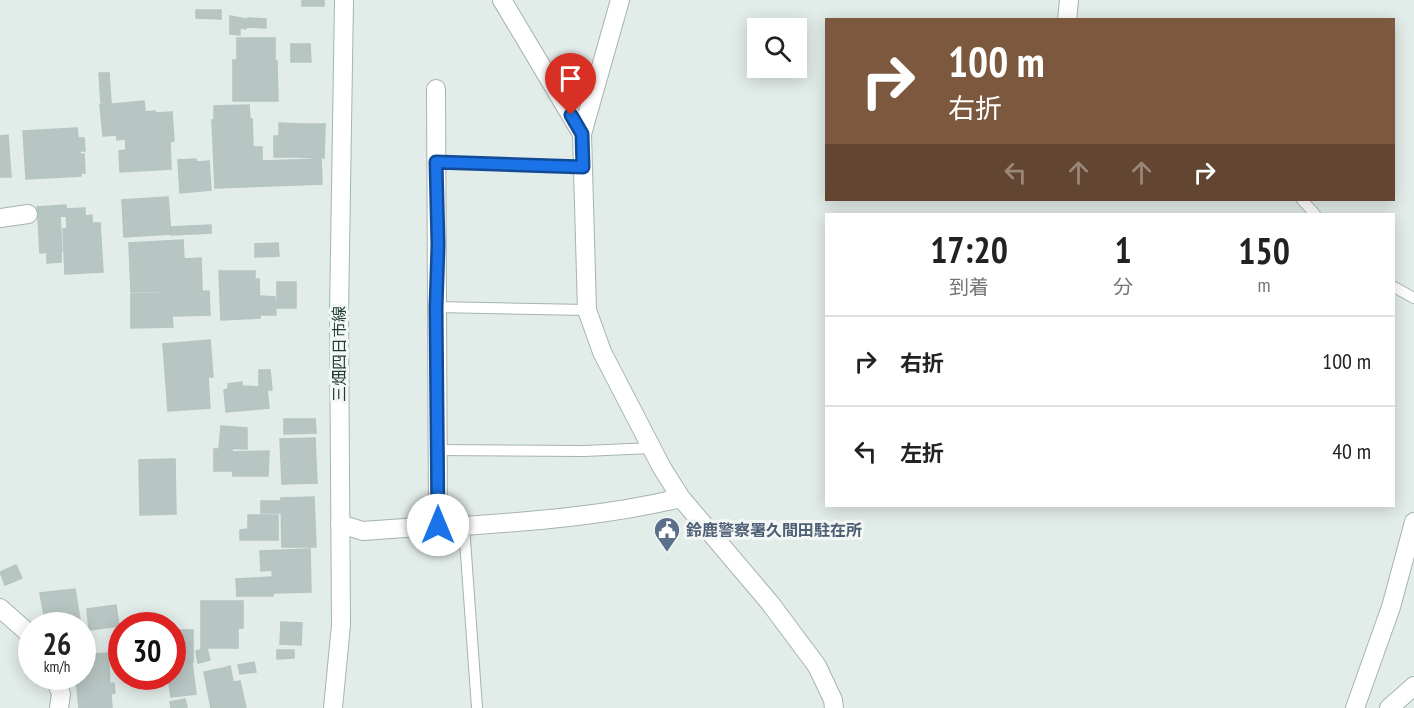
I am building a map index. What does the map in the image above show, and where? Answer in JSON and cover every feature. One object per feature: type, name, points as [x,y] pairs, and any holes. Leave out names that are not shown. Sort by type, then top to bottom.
[{"type":"street","name":"三畑四日市線","points":[[333,708],[341,625],[339,303],[344,0]]},
{"type":"street","points":[[502,0],[582,134]]},
{"type":"street","points":[[620,0],[582,134],[587,310],[602,352],[681,498],[770,603],[817,666],[834,708]]},
{"type":"street","points":[[1068,18],[1069,0]]},
{"type":"street","points":[[436,88],[438,525]]},
{"type":"street","points":[[0,218],[28,214]]},
{"type":"street","points":[[340,524],[363,531],[549,520],[681,498]]},
{"type":"street","points":[[1355,708],[1391,607],[1414,522]]},
{"type":"street","points":[[0,608],[18,624]]},
{"type":"street","points":[[1389,708],[1414,686]]},
{"type":"street","points":[[59,690],[59,708]]},
{"type":"lane","points":[[436,162],[583,167]]},
{"type":"lane","points":[[1303,201],[1315,213]]},
{"type":"lane","points":[[1395,288],[1414,298]]},
{"type":"lane","points":[[436,308],[587,310]]},
{"type":"lane","points":[[437,450],[584,451],[652,448]]},
{"type":"lane","points":[[464,526],[477,708]]},
{"type":"building","points":[[302,0],[324,0],[324,6],[302,6]]},
{"type":"building","points":[[196,10],[221,10],[221,19],[196,18]]},
{"type":"building","points":[[230,16],[247,19],[246,29],[240,28],[240,35],[230,34]]},
{"type":"building","points":[[248,18],[266,19],[266,28],[247,27]]},
{"type":"building","points":[[237,38],[275,38],[278,101],[233,101],[233,60],[237,60]]},
{"type":"building","points":[[291,44],[310,44],[311,62],[291,62]]},
{"type":"building","points":[[99,73],[109,73],[111,103],[101,103]]},
{"type":"building","points":[[144,101],[145,110],[143,111],[142,108],[122,109],[123,116],[115,116],[114,104]]},
{"type":"building","points":[[113,104],[116,135],[103,136],[100,105]]},
{"type":"building","points":[[249,105],[250,119],[214,120],[214,106]]},
{"type":"building","points":[[141,109],[141,112],[172,112],[174,141],[170,142],[171,169],[120,172],[119,151],[126,150],[124,110]]},
{"type":"building","points":[[115,116],[123,116],[125,139],[117,140]]},
{"type":"building","points":[[252,119],[253,147],[262,147],[262,161],[321,159],[322,184],[215,188],[212,120]]},
{"type":"building","points":[[279,123],[299,124],[298,157],[274,157],[274,136],[279,136]]},
{"type":"building","points":[[300,124],[325,124],[324,158],[299,157]]},
{"type":"building","points":[[77,128],[78,138],[84,138],[85,151],[80,151],[80,154],[84,154],[85,173],[81,173],[81,176],[26,179],[23,131]]},
{"type":"building","points":[[8,135],[11,177],[0,177],[0,136]]},
{"type":"building","points":[[196,159],[196,162],[209,161],[211,190],[180,193],[178,160]]},
{"type":"building","points":[[168,197],[171,234],[124,237],[122,200]]},
{"type":"building","points":[[66,205],[66,216],[38,218],[37,207]]},
{"type":"building","points":[[85,208],[85,216],[92,215],[92,223],[100,223],[103,272],[65,274],[63,229],[67,229],[66,209]]},
{"type":"building","points":[[60,217],[62,251],[40,253],[38,219]]},
{"type":"building","points":[[211,225],[211,233],[171,235],[171,227]]},
{"type":"building","points":[[183,240],[184,259],[201,258],[202,290],[131,292],[129,243]]},
{"type":"building","points":[[278,243],[279,256],[255,257],[255,244]]},
{"type":"building","points":[[61,251],[61,262],[47,263],[47,252]]},
{"type":"building","points":[[219,271],[255,271],[255,279],[259,279],[260,318],[221,320]]},
{"type":"building","points":[[277,282],[296,282],[296,308],[277,308]]},
{"type":"building","points":[[209,291],[210,315],[172,316],[173,327],[131,328],[131,294]]},
{"type":"building","points":[[261,296],[275,297],[276,315],[260,315]]},
{"type":"building","points":[[210,340],[213,377],[208,377],[210,408],[168,411],[163,344]]},
{"type":"building","points":[[259,370],[270,370],[272,390],[267,390],[269,408],[226,412],[224,390],[228,389],[228,384],[242,382],[242,386],[259,387]]},
{"type":"building","points":[[284,419],[315,419],[316,433],[284,434]]},
{"type":"building","points":[[221,426],[247,428],[247,449],[219,448]]},
{"type":"building","points":[[315,438],[317,483],[282,484],[280,439]]},
{"type":"building","points":[[214,449],[232,449],[233,471],[214,471]]},
{"type":"building","points":[[269,451],[268,476],[233,476],[232,452]]},
{"type":"building","points":[[175,459],[176,514],[140,515],[139,460]]},
{"type":"building","points":[[314,497],[316,547],[282,547],[281,498]]},
{"type":"building","points":[[261,501],[280,501],[280,513],[261,513]]},
{"type":"building","points":[[248,515],[278,515],[278,540],[240,540],[240,530],[248,529]]},
{"type":"building","points":[[310,549],[311,592],[273,593],[272,570],[261,571],[260,551]]},
{"type":"building","points":[[16,565],[22,578],[5,585],[0,572]]},
{"type":"building","points":[[273,577],[273,596],[237,596],[236,579]]},
{"type":"building","points":[[75,589],[79,612],[43,612],[40,593]]},
{"type":"building","points":[[201,601],[243,601],[243,628],[238,628],[238,648],[201,648]]},
{"type":"building","points":[[116,605],[117,612],[108,612],[108,627],[96,629],[96,612],[87,612],[87,609]]},
{"type":"building","points":[[281,622],[302,623],[301,645],[280,644]]},
{"type":"building","points":[[186,630],[193,630],[193,662],[186,662]]},
{"type":"building","points":[[207,648],[210,660],[198,663],[196,651]]},
{"type":"building","points":[[277,650],[294,650],[294,658],[277,659]]},
{"type":"building","points":[[108,653],[108,690],[115,690],[115,693],[111,694],[112,708],[79,708],[77,690],[96,690],[96,654]]},
{"type":"building","points":[[192,662],[196,694],[171,697],[170,690],[186,690],[186,663]]},
{"type":"building","points":[[254,662],[256,672],[240,674],[238,665]]},
{"type":"building","points":[[230,666],[233,681],[227,682],[224,668]]},
{"type":"building","points":[[224,668],[227,683],[240,681],[246,708],[211,708],[204,672]]},
{"type":"building","points":[[185,699],[187,707],[171,708],[170,702]]},
{"type":"place","name":"鈴鹿警察署久間田駐在所","points":[[667,553]]},
{"type":"route","points":[[438,525],[436,162],[583,167],[582,134],[571,115]]}]
